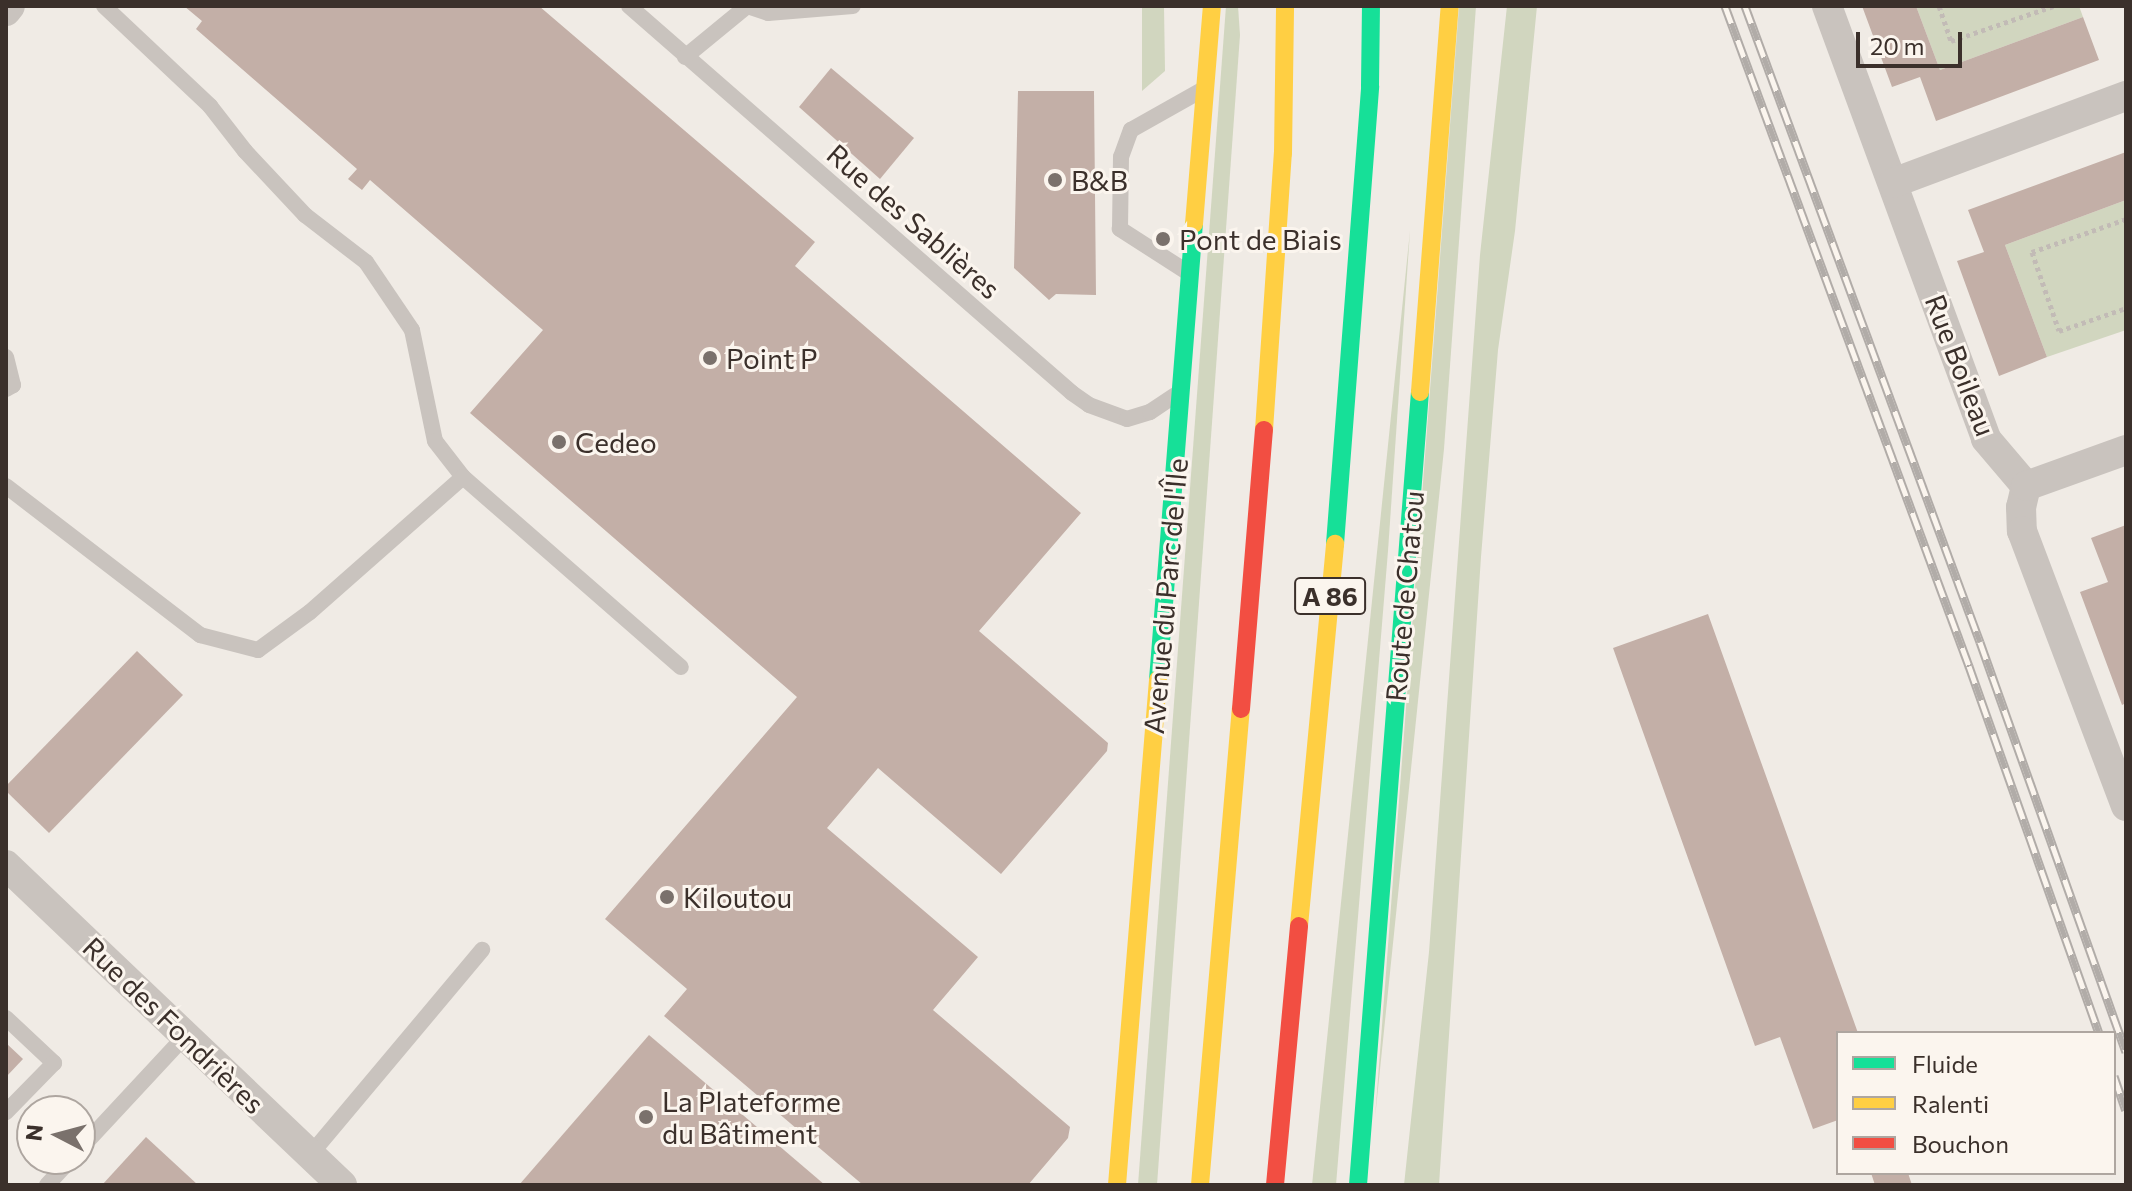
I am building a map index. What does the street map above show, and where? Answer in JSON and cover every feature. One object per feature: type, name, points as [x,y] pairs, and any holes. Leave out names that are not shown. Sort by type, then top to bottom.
[{"type":"main road","name":"Avenue du Parc de l'Île","points":[[1117,1185],[1212,6]]},
{"type":"main road","name":"A 86","points":[[1200,1185],[1262,462],[1283,153],[1285,6]]},
{"type":"main road","name":"A 86","points":[[1275,1185],[1349,400],[1370,86],[1371,6]]},
{"type":"main road","name":"Route de Chatou","points":[[1358,1185],[1450,6]]},
{"type":"street","points":[[6,11],[10,6]]},
{"type":"street","name":"Rue Boileau","points":[[1827,6],[1986,439],[2026,486]]},
{"type":"street","points":[[1893,183],[2126,96]]},
{"type":"street","points":[[2125,803],[2022,531],[2021,507],[2026,486],[2126,450]]},
{"type":"street","name":"Rue des Fondrières","points":[[6,865],[342,1185]]},
{"type":"lane","points":[[104,6],[210,106],[305,215],[366,262],[412,330],[435,441],[463,477],[681,667]]},
{"type":"lane","name":"Rue des Sablières","points":[[629,6],[1089,405],[1127,419],[1150,412],[1182,390]]},
{"type":"lane","points":[[685,57],[747,6],[768,13],[853,6]]},
{"type":"lane","points":[[1191,275],[1120,229],[1121,157],[1131,130],[1206,87]]},
{"type":"lane","points":[[6,357],[13,385],[6,389]]},
{"type":"lane","points":[[6,486],[200,635],[258,650],[310,612],[463,477]]},
{"type":"lane","points":[[310,1155],[482,950]]},
{"type":"lane","points":[[6,1018],[54,1063],[6,1112]]},
{"type":"lane","points":[[96,1132],[185,1036]]},
{"type":"path","points":[[1939,6],[1951,41],[2053,6]]},
{"type":"path","points":[[2126,219],[2032,252],[2059,331],[2126,308]]},
{"type":"green space","points":[[1142,6],[1164,6],[1165,71],[1142,91]]},
{"type":"green space","points":[[1226,6],[1238,6],[1240,35],[1157,1185],[1138,1185]]},
{"type":"green space","points":[[1459,6],[1476,6],[1444,449],[1375,1118]]},
{"type":"green space","points":[[1507,6],[1537,6],[1515,231],[1498,350],[1439,1185],[1404,1185],[1429,952],[1480,255]]},
{"type":"green space","points":[[1916,6],[2079,6],[2083,17],[1940,70]]},
{"type":"green space","points":[[2126,200],[2126,330],[2047,357],[2005,245]]},
{"type":"green space","points":[[1410,231],[1388,551],[1336,1185],[1312,1185]]},
{"type":"building","name":"Point P","points":[[184,6],[539,6],[815,242],[795,266],[1081,513],[979,631],[1108,743],[1107,751],[1001,874],[878,768],[827,828],[978,957],[933,1010],[1070,1127],[1068,1138],[1028,1185],[863,1185],[664,1016],[687,989],[605,919],[797,697],[470,413],[543,330],[370,180],[362,190],[348,179],[357,169],[196,29],[202,21]]},
{"type":"building","points":[[1862,6],[1916,6],[1940,70],[2083,17],[2099,60],[1936,121],[1920,77],[1892,87]]},
{"type":"building","points":[[831,68],[914,138],[880,179],[799,107]]},
{"type":"building","name":"B&B","points":[[1018,91],[1094,91],[1096,295],[1056,294],[1049,300],[1014,268]]},
{"type":"building","points":[[2126,152],[2126,200],[2005,245],[2047,357],[1999,376],[1957,261],[1984,252],[1968,210]]},
{"type":"building","points":[[2126,525],[2126,703],[2122,705],[2080,592],[2108,582],[2091,538]]},
{"type":"building","points":[[1708,614],[1857,1031],[1836,1031],[1836,1121],[1813,1129],[1780,1037],[1755,1046],[1613,648]]},
{"type":"building","points":[[137,651],[183,695],[49,833],[6,791],[6,786]]},
{"type":"building","name":"La Plateforme du Bâtiment","points":[[649,1035],[825,1185],[519,1185]]},
{"type":"building","points":[[6,1043],[23,1059],[6,1077]]},
{"type":"building","points":[[146,1137],[198,1185],[102,1185]]},
{"type":"building","points":[[1872,1175],[1909,1175],[1912,1185],[1875,1185]]},
{"type":"railway","points":[[1725,6],[1969,666],[2098,1031]]},
{"type":"railway","points":[[1745,6],[1980,642],[2126,1052]]},
{"type":"railway","points":[[2116,1082],[2126,1110]]},
{"type":"traffic: fast","points":[[1335,544],[1370,86],[1371,6]]},
{"type":"traffic: fast","points":[[1158,680],[1194,224]]},
{"type":"traffic: fast","points":[[1358,1185],[1420,392]]},
{"type":"traffic: slow","points":[[1194,224],[1212,6]]},
{"type":"traffic: slow","points":[[1264,430],[1283,153],[1285,6]]},
{"type":"traffic: slow","points":[[1420,392],[1450,6]]},
{"type":"traffic: slow","points":[[1299,926],[1335,544]]},
{"type":"traffic: slow","points":[[1117,1185],[1158,680]]},
{"type":"traffic: slow","points":[[1200,1185],[1241,709]]},
{"type":"traffic: jam","points":[[1241,709],[1264,430]]},
{"type":"traffic: jam","points":[[1275,1185],[1299,926]]},
{"type":"place","name":"B&B","points":[[1055,180]]},
{"type":"place","name":"Pont de Biais","points":[[1163,239]]},
{"type":"place","name":"Point P","points":[[710,358]]},
{"type":"place","name":"Cedeo","points":[[559,442]]},
{"type":"place","name":"Kiloutou","points":[[667,897]]},
{"type":"place","name":"La Plateforme du Bâtiment","points":[[646,1117]]}]
